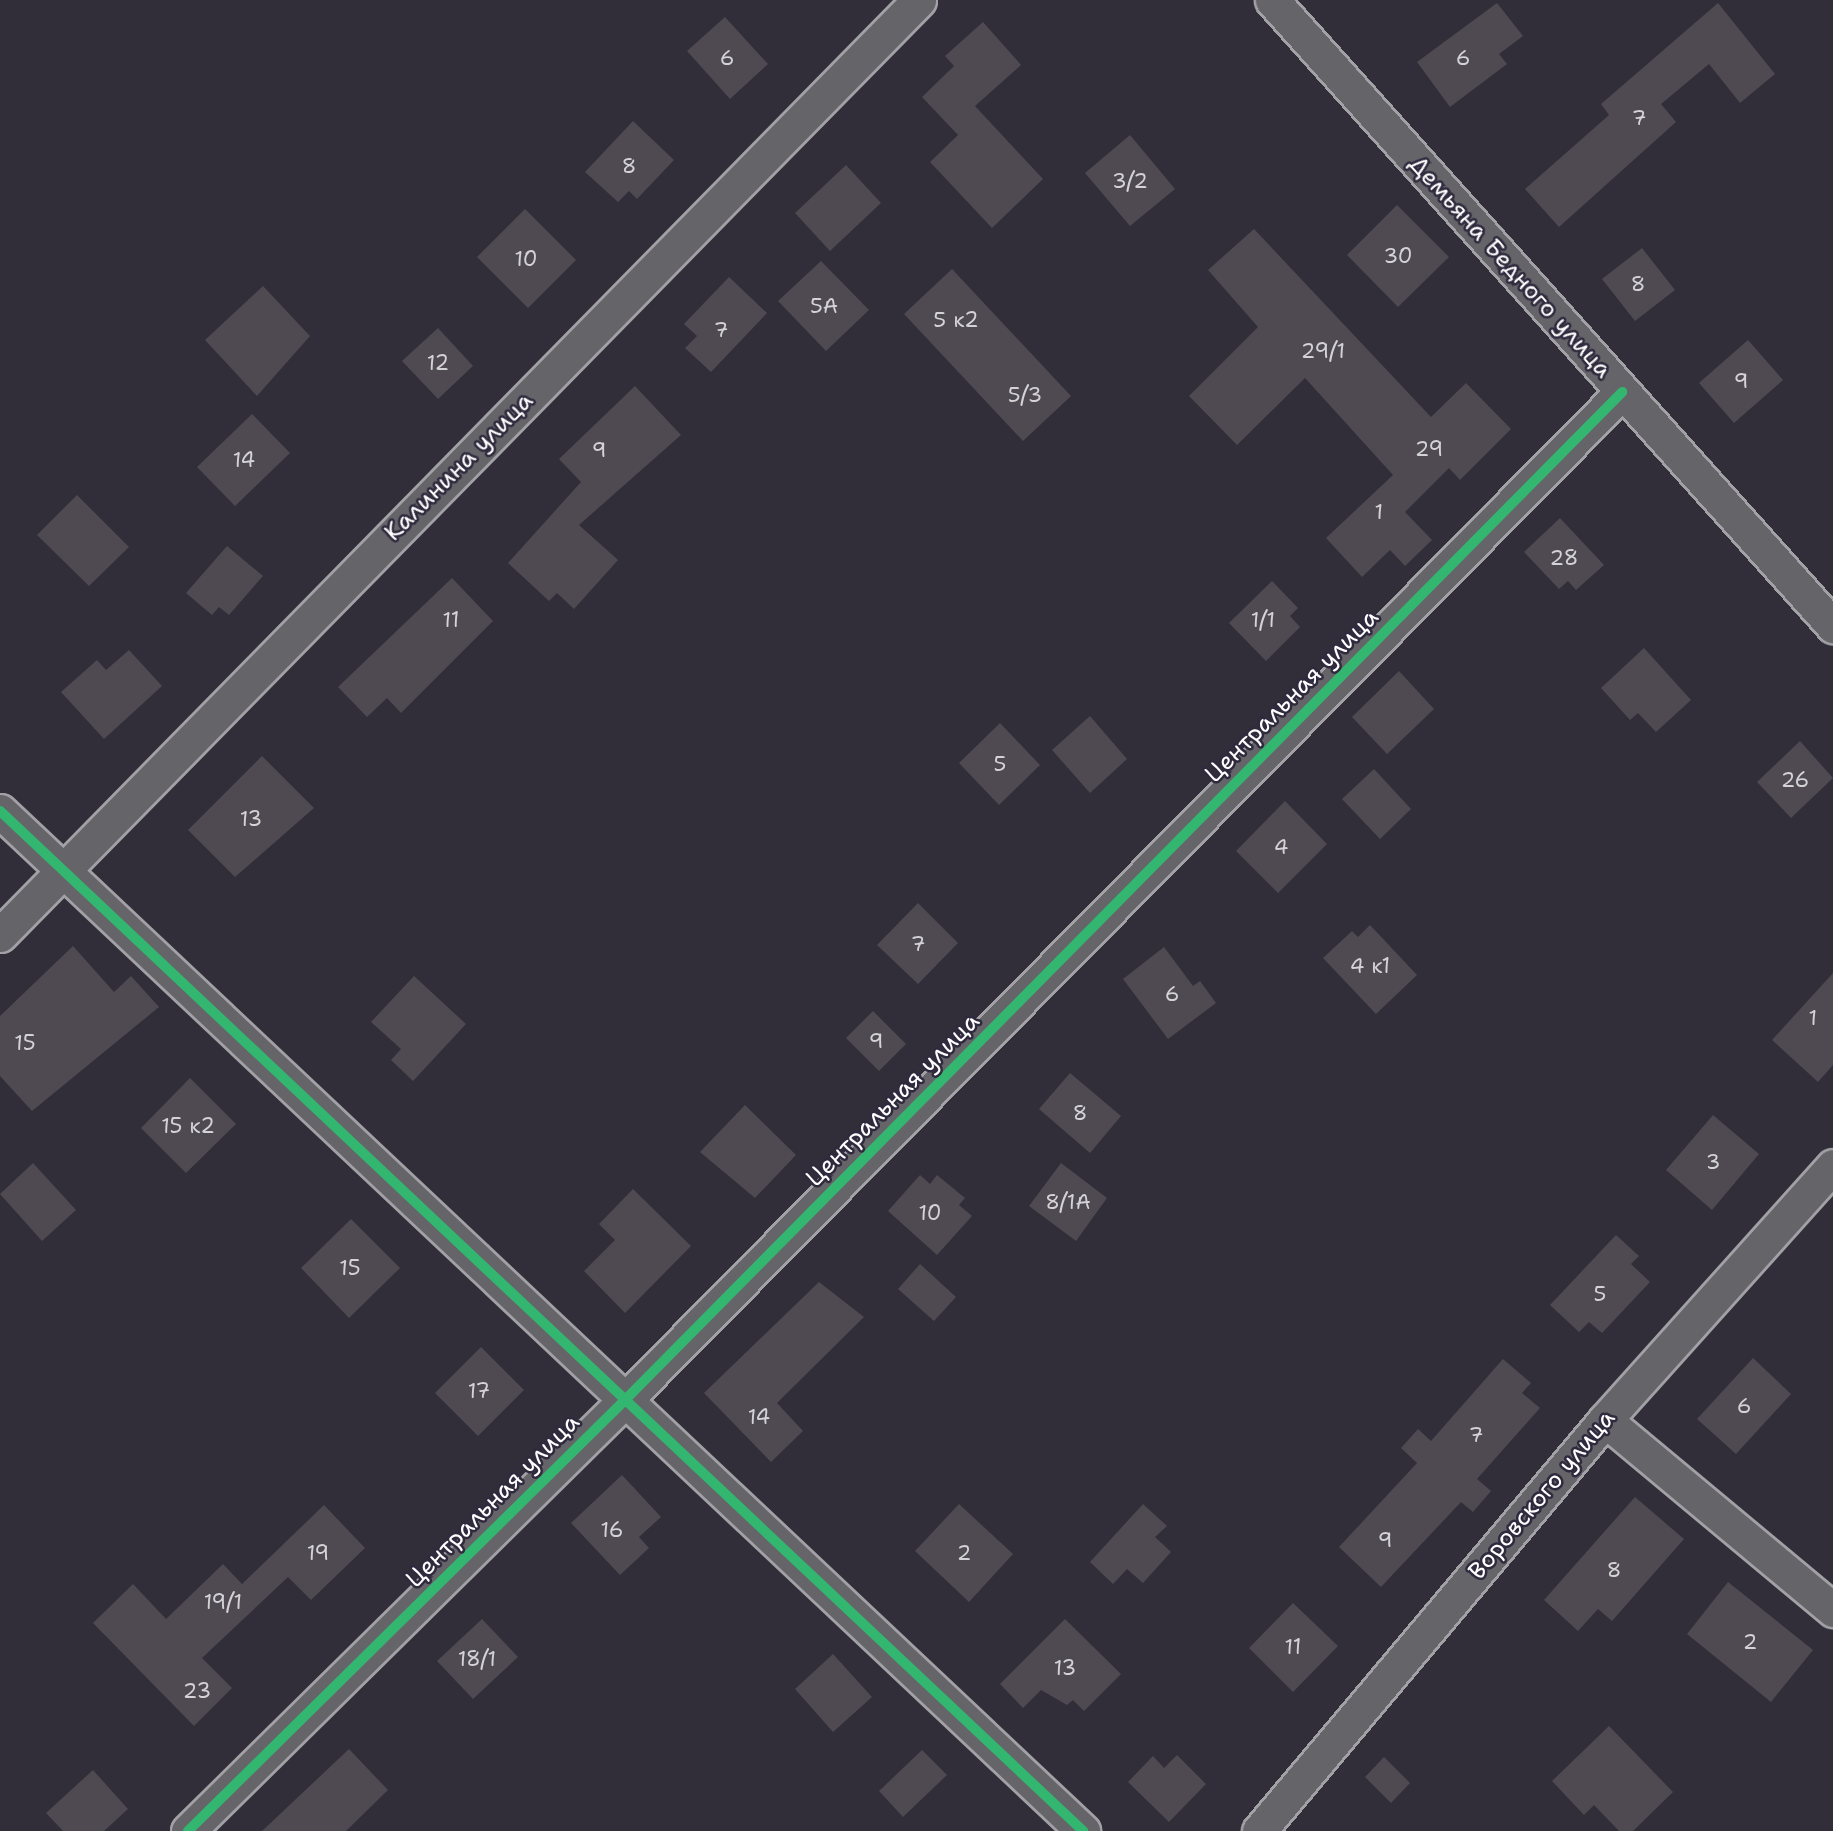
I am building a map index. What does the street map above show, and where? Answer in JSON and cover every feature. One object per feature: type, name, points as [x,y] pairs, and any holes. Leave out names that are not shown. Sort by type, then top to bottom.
[{"type":"street","name":"Калинина улица","points":[[0,935],[919,0]]},
{"type":"street","name":"Демьяна Бедного улица","points":[[1272,0],[1833,626]]},
{"type":"street","name":"Центральная улица","points":[[188,1831],[625,1400],[1622,392]]},
{"type":"street","points":[[0,811],[1083,1831]]},
{"type":"street","name":"Воровского улица","points":[[1259,1831],[1605,1420],[1833,1166]]},
{"type":"street","points":[[1605,1420],[1833,1610]]},
{"type":"building","points":[[1497,3],[1523,36],[1499,54],[1507,64],[1450,107],[1417,62]]},
{"type":"building","points":[[1718,3],[1775,74],[1740,103],[1709,64],[1661,104],[1676,122],[1559,227],[1525,189],[1609,115],[1601,104]]},
{"type":"building","points":[[725,17],[768,64],[730,99],[687,51]]},
{"type":"building","points":[[983,22],[1021,65],[975,106],[1043,179],[992,228],[930,162],[958,135],[922,97],[954,66],[945,56]]},
{"type":"building","points":[[633,121],[674,160],[637,199],[629,191],[618,202],[585,172]]},
{"type":"building","points":[[1130,135],[1175,189],[1130,226],[1085,173]]},
{"type":"building","points":[[846,165],[881,203],[830,251],[795,213]]},
{"type":"building","points":[[1397,205],[1449,257],[1398,307],[1347,255]]},
{"type":"building","points":[[525,209],[576,260],[528,308],[477,257]]},
{"type":"building","points":[[1254,229],[1431,417],[1466,383],[1511,429],[1460,480],[1449,468],[1405,512],[1432,540],[1405,566],[1390,550],[1362,577],[1326,538],[1393,475],[1305,378],[1237,445],[1189,396],[1258,327],[1208,270]]},
{"type":"building","points":[[1642,248],[1675,290],[1635,321],[1602,279]]},
{"type":"building","points":[[821,261],[869,310],[826,351],[778,301]]},
{"type":"building","points":[[952,269],[1071,396],[1023,441],[904,314]]},
{"type":"building","points":[[729,277],[767,313],[711,372],[685,348],[697,336],[684,324]]},
{"type":"building","points":[[263,286],[310,336],[257,396],[205,340]]},
{"type":"building","points":[[438,328],[473,366],[438,399],[402,361]]},
{"type":"building","points":[[1748,340],[1783,380],[1734,423],[1699,383]]},
{"type":"building","points":[[635,386],[681,435],[579,525],[618,560],[574,609],[557,593],[549,601],[508,563],[581,482],[559,459]]},
{"type":"building","points":[[252,414],[290,453],[235,506],[197,467]]},
{"type":"building","points":[[77,495],[129,547],[89,586],[37,535]]},
{"type":"building","points":[[1560,518],[1604,565],[1576,590],[1568,581],[1559,589],[1524,552]]},
{"type":"building","points":[[227,546],[263,576],[229,615],[219,607],[212,615],[186,593]]},
{"type":"building","points":[[452,578],[493,621],[401,713],[387,698],[367,717],[338,687]]},
{"type":"building","points":[[1272,581],[1298,608],[1290,616],[1300,627],[1266,661],[1229,623]]},
{"type":"building","points":[[1644,648],[1691,700],[1656,732],[1638,713],[1630,720],[1601,688]]},
{"type":"building","points":[[129,650],[162,686],[104,739],[61,692],[97,660],[106,670]]},
{"type":"building","points":[[1399,671],[1434,709],[1387,754],[1352,717]]},
{"type":"building","points":[[1090,716],[1127,759],[1090,793],[1052,750]]},
{"type":"building","points":[[1000,723],[1040,765],[999,805],[959,763]]},
{"type":"building","points":[[1800,741],[1833,778],[1791,818],[1757,782]]},
{"type":"building","points":[[262,756],[314,808],[235,877],[188,830]]},
{"type":"building","points":[[1374,769],[1411,809],[1380,839],[1342,799]]},
{"type":"building","points":[[1285,801],[1327,844],[1278,893],[1236,851]]},
{"type":"building","points":[[918,903],[958,943],[918,984],[877,945]]},
{"type":"building","points":[[1370,925],[1417,975],[1376,1014],[1323,958],[1352,931],[1358,937]]},
{"type":"building","points":[[73,946],[114,992],[131,976],[159,1007],[32,1111],[0,1076],[0,1016]]},
{"type":"building","points":[[1164,947],[1193,986],[1200,981],[1216,1003],[1168,1039],[1123,979]]},
{"type":"building","points":[[1833,973],[1833,1065],[1818,1082],[1772,1040]]},
{"type":"building","points":[[414,976],[466,1024],[413,1081],[391,1060],[401,1049],[371,1022]]},
{"type":"building","points":[[873,1011],[906,1044],[879,1071],[846,1038]]},
{"type":"building","points":[[1070,1073],[1121,1116],[1090,1153],[1039,1109]]},
{"type":"building","points":[[190,1078],[236,1124],[186,1173],[141,1128]]},
{"type":"building","points":[[745,1105],[796,1155],[755,1198],[700,1152]]},
{"type":"building","points":[[1713,1115],[1759,1154],[1712,1210],[1666,1170]]},
{"type":"building","points":[[33,1163],[76,1210],[42,1241],[0,1194]]},
{"type":"building","points":[[1061,1163],[1107,1198],[1076,1241],[1029,1206]]},
{"type":"building","points":[[920,1175],[930,1184],[937,1175],[965,1198],[959,1205],[972,1216],[937,1255],[888,1211]]},
{"type":"building","points":[[633,1189],[691,1246],[625,1313],[584,1271],[615,1240],[599,1224]]},
{"type":"building","points":[[351,1219],[400,1268],[349,1318],[301,1268]]},
{"type":"building","points":[[1616,1235],[1639,1256],[1631,1264],[1650,1282],[1602,1333],[1589,1322],[1579,1332],[1550,1305]]},
{"type":"building","points":[[920,1264],[956,1297],[934,1321],[898,1289]]},
{"type":"building","points":[[819,1282],[864,1317],[777,1403],[803,1431],[771,1462],[704,1393]]},
{"type":"building","points":[[481,1347],[524,1390],[478,1436],[435,1393]]},
{"type":"building","points":[[1753,1358],[1791,1394],[1736,1454],[1697,1419]]},
{"type":"building","points":[[1503,1359],[1531,1383],[1522,1393],[1540,1408],[1477,1479],[1491,1491],[1473,1512],[1461,1502],[1381,1587],[1339,1547],[1417,1463],[1401,1448],[1418,1429],[1431,1441]]},
{"type":"building","points":[[622,1475],[661,1517],[639,1537],[649,1548],[620,1575],[571,1523]]},
{"type":"building","points":[[1635,1497],[1684,1539],[1612,1621],[1598,1609],[1578,1631],[1544,1600]]},
{"type":"building","points":[[959,1504],[1013,1554],[969,1602],[915,1551]]},
{"type":"building","points":[[1143,1504],[1167,1526],[1155,1537],[1171,1552],[1143,1583],[1127,1569],[1113,1584],[1090,1562]]},
{"type":"building","points":[[324,1505],[365,1548],[311,1600],[288,1577],[202,1658],[232,1688],[194,1726],[93,1623],[133,1584],[166,1619],[223,1564],[242,1584]]},
{"type":"building","points":[[1728,1582],[1813,1650],[1771,1702],[1687,1634]]},
{"type":"building","points":[[1293,1603],[1338,1646],[1293,1692],[1249,1648]]},
{"type":"building","points":[[482,1619],[518,1657],[473,1699],[437,1661]]},
{"type":"building","points":[[1065,1619],[1121,1674],[1084,1711],[1073,1700],[1067,1705],[1041,1690],[1023,1708],[1000,1684]]},
{"type":"building","points":[[833,1654],[872,1697],[833,1732],[795,1689]]},
{"type":"building","points":[[1609,1726],[1673,1792],[1633,1831],[1619,1831],[1594,1805],[1584,1815],[1552,1781]]},
{"type":"building","points":[[349,1749],[388,1790],[346,1831],[262,1831]]},
{"type":"building","points":[[922,1750],[947,1775],[903,1817],[879,1791]]},
{"type":"building","points":[[1177,1755],[1206,1784],[1169,1822],[1128,1782],[1153,1756],[1164,1768]]},
{"type":"building","points":[[1384,1757],[1410,1783],[1391,1803],[1365,1777]]},
{"type":"building","points":[[93,1770],[128,1809],[104,1831],[63,1831],[46,1813]]},
{"type":"cycle path","points":[[188,1831],[625,1400],[1622,392]]},
{"type":"cycle path","points":[[0,811],[1083,1831]]}]
